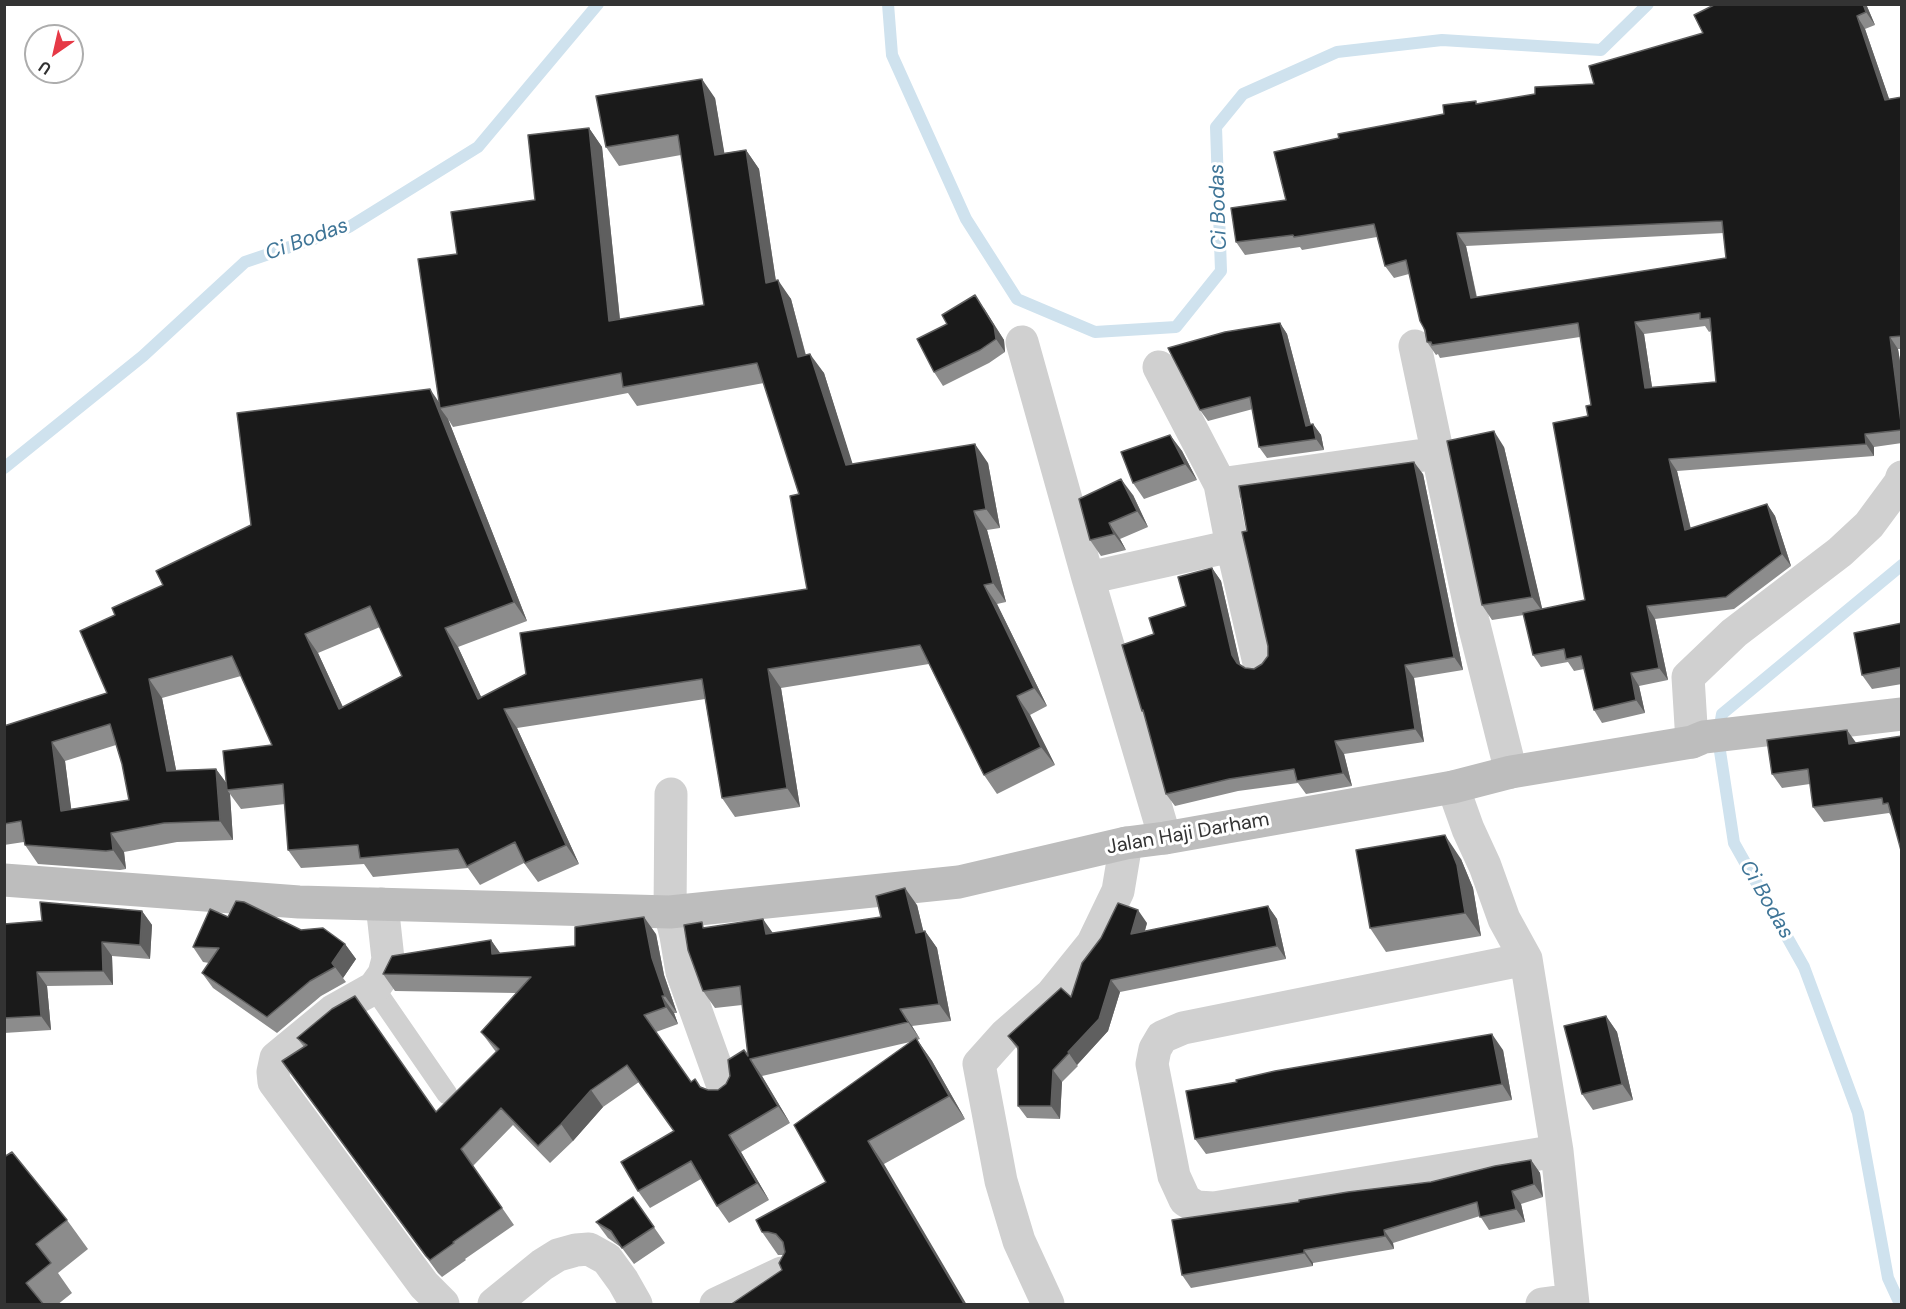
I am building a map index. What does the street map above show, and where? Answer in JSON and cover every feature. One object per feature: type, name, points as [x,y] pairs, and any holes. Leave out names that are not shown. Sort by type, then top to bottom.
[{"type":"street","points":[[1022,342],[1088,578],[1165,838]]},
{"type":"street","points":[[1415,346],[1473,621],[1511,772]]},
{"type":"street","points":[[1159,366],[1220,484],[1259,663]]},
{"type":"street","points":[[1220,484],[1438,453]]},
{"type":"street","points":[[1698,739],[1688,677],[1734,633],[1840,552],[1869,525],[1902,477]]},
{"type":"street","points":[[1088,578],[1232,546]]},
{"type":"street","name":"Jalan Haji Darham","points":[[4,880],[299,902],[670,912],[959,882],[1126,843],[1454,787],[1511,772],[1764,729],[1902,714]]},
{"type":"street","points":[[1454,787],[1504,919],[1526,959],[1557,1151],[1562,1303]]},
{"type":"street","points":[[671,794],[670,912],[682,972],[724,1089]]},
{"type":"street","points":[[1048,1305],[1019,1241],[1001,1181],[979,1064],[1005,1035],[1051,996],[1093,943],[1118,891],[1126,843]]},
{"type":"street","points":[[382,904],[388,959],[384,974],[374,988],[333,1011],[276,1058],[273,1072],[274,1082],[417,1275],[443,1305]]},
{"type":"street","points":[[1526,959],[1183,1028],[1162,1037],[1155,1049],[1152,1064],[1174,1176],[1185,1200],[1196,1207],[1214,1208],[1557,1151]]},
{"type":"street","points":[[494,1305],[542,1265],[558,1255],[590,1249],[607,1259],[623,1281],[636,1305]]},
{"type":"street","points":[[716,1305],[782,1273]]},
{"type":"lane","points":[[374,988],[447,1094]]},
{"type":"building","points":[[1716,4],[1863,4],[1866,12],[1857,16],[1885,100],[1902,97],[1902,336],[1890,337],[1902,430],[1865,434],[1866,444],[1669,459],[1685,530],[1767,504],[1782,554],[1726,597],[1647,606],[1659,668],[1631,673],[1636,700],[1594,710],[1581,656],[1566,659],[1564,649],[1533,655],[1523,613],[1585,600],[1553,423],[1588,416],[1586,406],[1591,405],[1578,323],[1432,345],[1431,342],[1427,342],[1425,330],[1420,321],[1406,260],[1385,266],[1374,224],[1294,237],[1293,235],[1236,242],[1231,208],[1286,200],[1274,152],[1339,138],[1338,134],[1444,114],[1443,105],[1476,101],[1476,104],[1535,94],[1535,87],[1594,84],[1589,66],[1703,33],[1694,15]],"holes":[[[1722,221],[1726,258],[1471,298],[1457,233]],[[1700,313],[1700,319],[1710,318],[1716,382],[1645,388],[1635,322]]]},
{"type":"building","points":[[702,79],[715,155],[746,150],[766,283],[778,280],[798,357],[810,354],[846,465],[975,444],[986,509],[974,511],[993,583],[984,585],[1034,688],[1017,696],[1041,747],[984,775],[920,645],[768,669],[787,788],[722,798],[702,679],[504,709],[566,845],[525,863],[515,842],[467,866],[458,849],[360,858],[358,845],[288,850],[283,784],[227,790],[223,751],[272,745],[232,656],[149,679],[167,771],[216,769],[220,821],[164,823],[111,833],[113,850],[106,851],[25,845],[21,821],[4,824],[4,726],[107,693],[80,631],[115,615],[112,608],[163,585],[156,571],[251,525],[237,413],[430,389],[514,602],[445,628],[478,699],[526,674],[520,633],[807,589],[790,496],[799,494],[757,363],[623,387],[621,373],[440,408],[418,259],[457,254],[451,212],[535,200],[528,135],[589,128],[609,321],[704,305],[678,135],[606,147],[596,96]],"holes":[[[370,606],[402,676],[339,709],[305,634]],[[110,724],[122,764],[129,800],[61,811],[52,742]]]},
{"type":"building","points":[[975,295],[994,326],[996,339],[980,350],[934,372],[917,339],[947,324],[942,315]]},
{"type":"building","points":[[1280,323],[1306,426],[1313,424],[1316,439],[1259,447],[1250,397],[1200,410],[1168,348],[1225,332]]},
{"type":"building","points":[[1494,431],[1532,597],[1482,605],[1447,441]]},
{"type":"building","points":[[1170,435],[1185,464],[1133,483],[1121,452]]},
{"type":"building","points":[[1414,462],[1454,657],[1405,665],[1415,729],[1335,741],[1343,773],[1297,781],[1294,769],[1229,779],[1166,794],[1122,645],[1154,634],[1149,618],[1186,606],[1178,577],[1212,568],[1232,655],[1237,663],[1245,668],[1254,669],[1268,656],[1268,646],[1242,532],[1247,531],[1239,486]]},
{"type":"building","points":[[1121,479],[1137,511],[1109,523],[1114,534],[1090,540],[1079,499]]},
{"type":"building","points":[[1902,623],[1902,667],[1862,675],[1854,633]]},
{"type":"building","points":[[1847,730],[1849,744],[1902,736],[1902,854],[1888,803],[1883,804],[1882,798],[1813,807],[1808,769],[1772,774],[1767,740]]},
{"type":"building","points":[[1445,835],[1457,865],[1465,913],[1370,928],[1356,850]]},
{"type":"building","points":[[905,888],[916,933],[925,931],[939,1004],[900,1009],[908,1022],[750,1059],[778,1106],[729,1135],[757,1183],[717,1206],[691,1161],[638,1191],[621,1162],[674,1131],[627,1065],[591,1090],[538,1146],[501,1108],[461,1149],[502,1208],[430,1260],[282,1061],[307,1045],[297,1038],[332,1009],[355,996],[436,1112],[499,1049],[481,1032],[531,977],[383,974],[392,956],[491,940],[492,954],[575,946],[575,927],[644,917],[652,958],[665,996],[662,996],[666,1007],[644,1015],[691,1082],[695,1079],[700,1087],[718,1090],[726,1084],[730,1076],[728,1060],[744,1050],[748,1056],[740,986],[703,991],[688,950],[684,925],[702,922],[703,928],[763,919],[766,934],[881,917],[876,896]]},
{"type":"building","points":[[236,901],[244,902],[301,930],[323,928],[345,944],[332,963],[335,967],[310,981],[267,1017],[202,973],[219,948],[193,947],[210,909],[228,917]]},
{"type":"building","points":[[40,902],[142,911],[140,945],[102,942],[103,971],[37,972],[41,1016],[4,1018],[4,924],[42,921]]},
{"type":"building","points":[[1118,903],[1138,910],[1131,934],[1268,906],[1277,946],[1111,980],[1099,1019],[1053,1070],[1051,1106],[1018,1106],[1018,1047],[1008,1036],[1061,988],[1071,997],[1082,963],[1101,938]]},
{"type":"building","points":[[1606,1016],[1622,1084],[1582,1094],[1564,1026]]},
{"type":"building","points":[[1492,1034],[1502,1084],[1195,1139],[1186,1091],[1237,1082],[1236,1080],[1275,1071]]},
{"type":"building","points":[[916,1038],[949,1096],[868,1141],[965,1305],[730,1305],[782,1270],[779,1263],[785,1252],[783,1242],[776,1234],[762,1232],[756,1220],[826,1182],[794,1125]]},
{"type":"building","points":[[12,1152],[67,1220],[36,1244],[51,1263],[26,1283],[44,1305],[4,1305],[4,1157]]},
{"type":"building","points":[[1531,1160],[1534,1184],[1512,1191],[1516,1209],[1480,1217],[1477,1202],[1384,1230],[1385,1236],[1182,1275],[1172,1220],[1299,1202],[1299,1200],[1348,1192],[1431,1182],[1495,1166]]},
{"type":"building","points":[[633,1197],[654,1227],[622,1248],[611,1231],[596,1222]]},
{"type":"waterway","name":"Ci Bodas","points":[[4,468],[143,356],[245,262],[349,227],[478,147],[598,4]]},
{"type":"waterway","name":"Ci Bodas","points":[[888,4],[892,55],[966,219],[1017,299],[1095,332],[1176,327],[1221,271],[1216,127],[1243,94],[1337,52],[1442,40],[1601,50],[1648,4]]},
{"type":"waterway","name":"Ci Bodas","points":[[1900,1304],[1888,1278],[1858,1113],[1804,967],[1734,843],[1718,738],[1722,714],[1902,565]]}]
